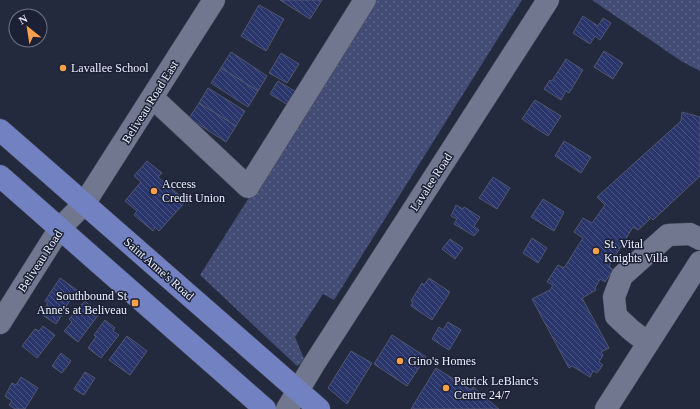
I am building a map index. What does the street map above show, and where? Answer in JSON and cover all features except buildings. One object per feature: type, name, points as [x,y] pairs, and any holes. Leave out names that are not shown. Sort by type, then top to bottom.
[{"type":"main road","name":"Saint Anne's Road","points":[[0,130],[308,402]]},
{"type":"main road","points":[[0,176],[60,228],[250,401],[265,409]]},
{"type":"street","name":"Beliveau Road East","points":[[84,204],[153,98],[214,0]]},
{"type":"street","points":[[153,98],[248,187],[365,0]]},
{"type":"street","name":"Lavalee Road","points":[[287,409],[308,402],[314,364],[548,0]]},
{"type":"street","name":"Beliveau Road","points":[[0,323],[60,228],[84,204]]},
{"type":"street","points":[[648,343],[616,316],[614,297],[622,276],[668,235],[690,234],[700,239]]},
{"type":"street","points":[[606,409],[700,262]]},
{"type":"shaded area","points":[[374,0],[522,0],[334,300],[323,294],[295,337],[305,361],[297,366],[200,275]]},
{"type":"shaded area","points":[[592,0],[700,0],[700,71],[681,61]]},
{"type":"place","name":"Lavallee School","points":[[63,68]]},
{"type":"place","name":"Access Credit Union","points":[[154,191]]},
{"type":"place","name":"St. Vital Knights Villa","points":[[596,251]]},
{"type":"place","name":"Southbound St Anne's at Beliveau","points":[[135,303]]},
{"type":"place","name":"Gino's Homes","points":[[400,361]]},
{"type":"place","name":"Patrick LeBlanc's Centre 24/7","points":[[446,388]]}]
